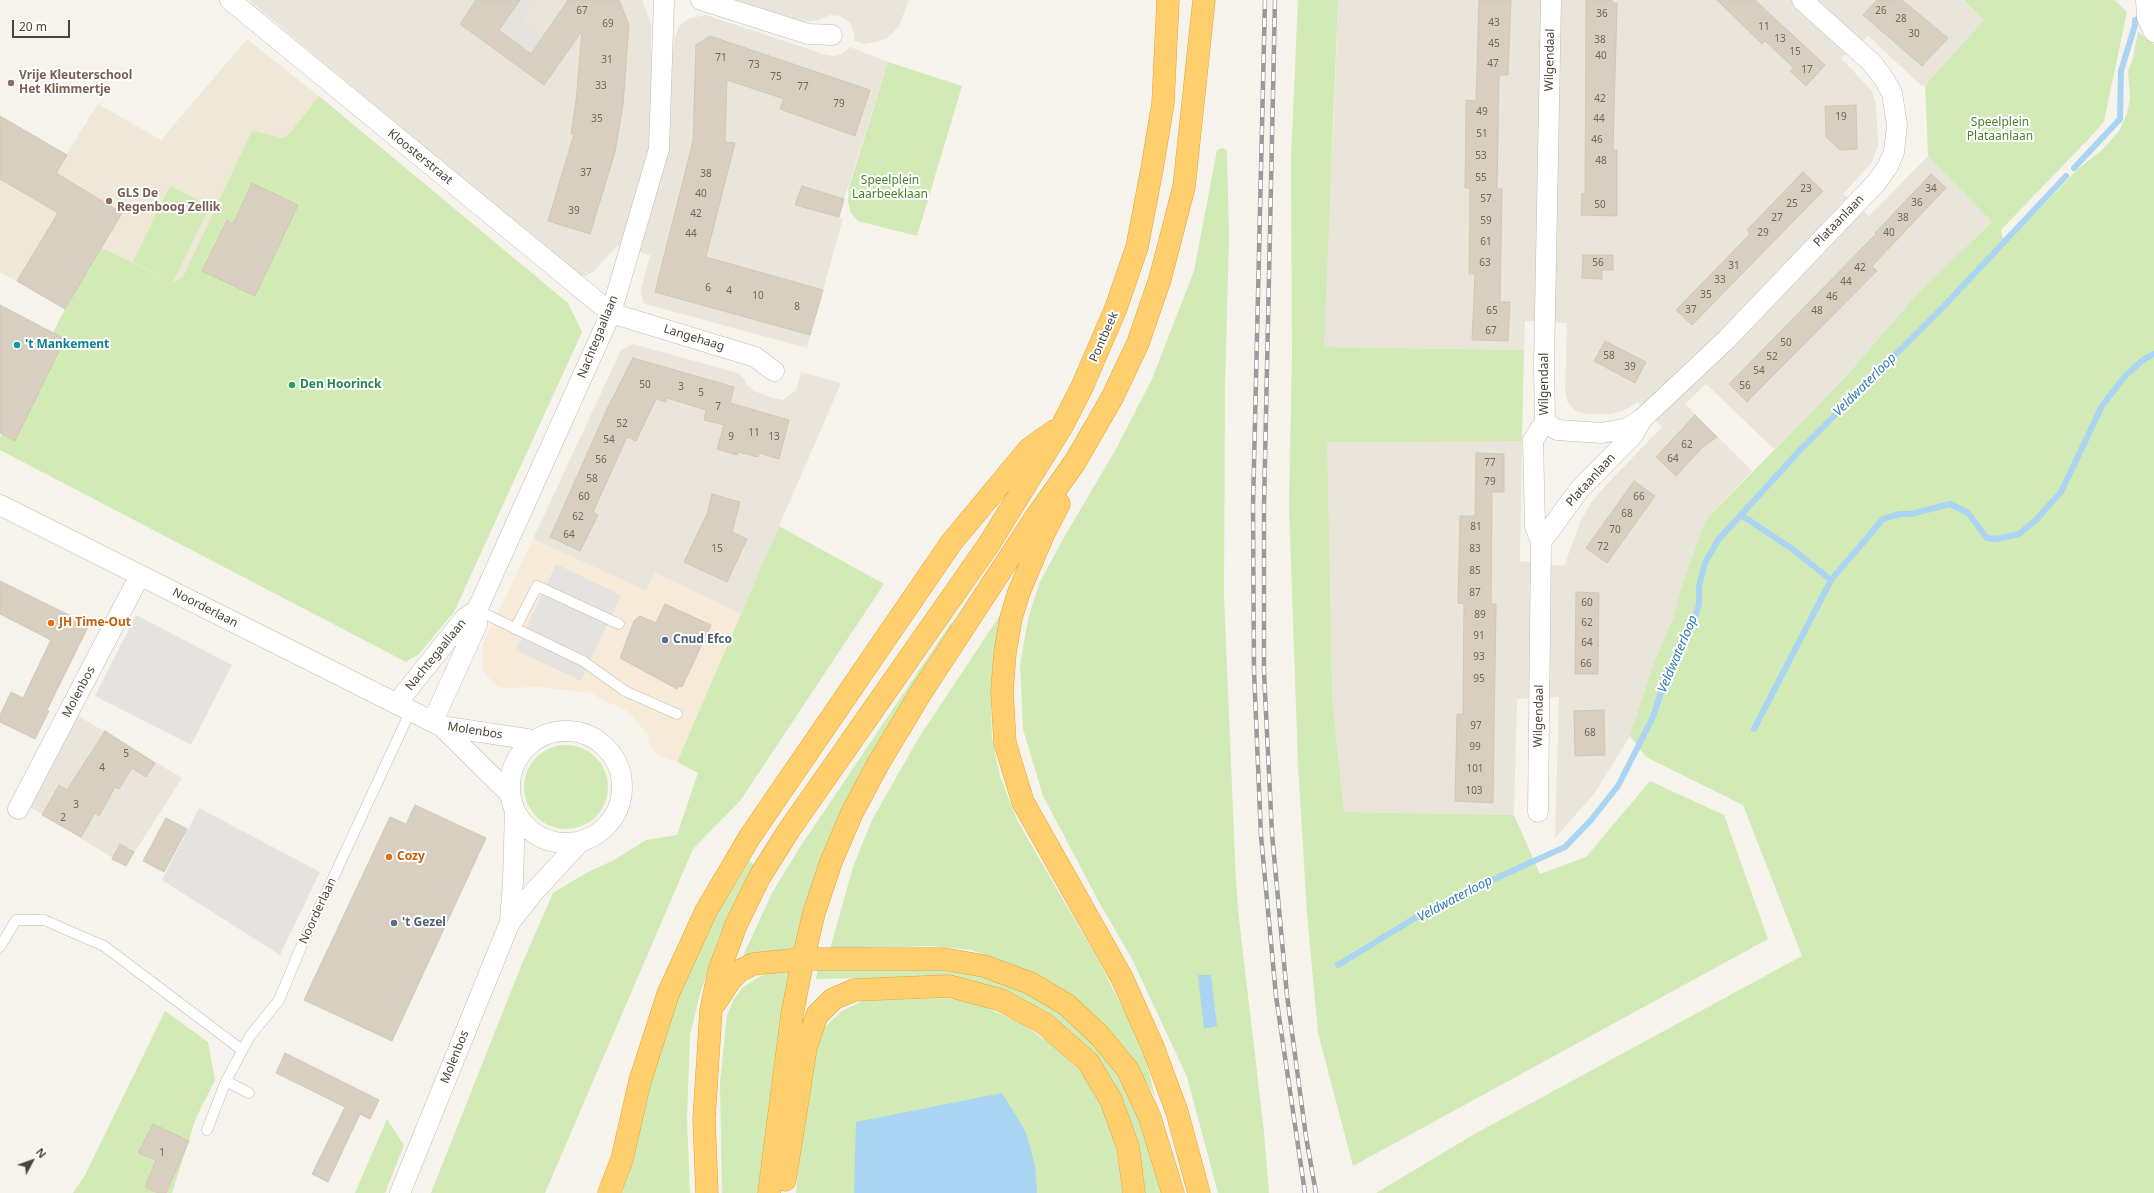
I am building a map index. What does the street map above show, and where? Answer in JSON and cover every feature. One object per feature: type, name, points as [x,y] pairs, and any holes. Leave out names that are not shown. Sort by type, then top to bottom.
[{"type":"highway","name":"Pontbeek","points":[[707,1193],[704,1119],[711,1010],[719,971],[731,938],[760,876],[790,830],[928,634],[989,544],[1062,426],[1082,387],[1116,308],[1137,247],[1163,103],[1168,0]]},
{"type":"highway","points":[[769,1193],[792,1015],[803,959],[814,913],[832,862],[852,813],[878,764],[922,691],[1034,520],[1075,462],[1112,398],[1131,357],[1160,279],[1184,187],[1204,0]]},
{"type":"highway","points":[[609,1193],[622,1158],[640,1081],[668,994],[706,911],[749,838],[951,543],[1029,449],[1062,426]]},
{"type":"highway","points":[[1075,462],[1063,496],[1043,535],[1019,592],[1011,618],[1005,653],[1002,691],[1005,743],[1023,802],[1122,978],[1153,1047],[1177,1112],[1199,1193]]},
{"type":"highway","points":[[711,1010],[731,979],[740,970],[753,964],[803,959],[944,959],[984,966],[1030,983],[1067,1006],[1100,1036],[1128,1070],[1150,1118],[1173,1193]]},
{"type":"highway","points":[[783,1193],[806,1046],[817,1015],[833,999],[854,990],[949,986],[1001,1000],[1045,1024],[1088,1062],[1111,1100],[1128,1147],[1134,1193]]},
{"type":"street","name":"Kloosterstraat","points":[[230,0],[610,313]]},
{"type":"street","name":"Nachtegaallaan","points":[[437,723],[477,624],[477,610],[610,313],[659,149],[664,0]]},
{"type":"street","points":[[701,0],[808,34],[832,35]]},
{"type":"street","name":"Wilgendaal","points":[[1538,812],[1541,542],[1535,526],[1533,440],[1545,422],[1544,364],[1552,0]]},
{"type":"street","name":"Plataanlaan","points":[[1545,422],[1556,430],[1602,433],[1628,428],[1642,420],[1727,339],[1876,183],[1888,166],[1894,152],[1897,125],[1896,110],[1892,93],[1872,63],[1802,0]]},
{"type":"street","points":[[2146,0],[2148,18],[2154,32]]},
{"type":"street","name":"Langehaag","points":[[610,313],[755,357],[774,371]]},
{"type":"street","name":"Plataanlaan","points":[[1541,542],[1579,490],[1633,435],[1642,420]]},
{"type":"street","name":"Noorderlaan","points":[[0,505],[437,723]]},
{"type":"street","name":"Molenbos","points":[[18,808],[140,575]]},
{"type":"street","name":"Nachtegaallaan","points":[[404,706],[465,618],[477,610]]},
{"type":"street","name":"Molenbos","points":[[437,723],[533,740]]},
{"type":"street","name":"Molenbos","points":[[437,723],[509,793]]},
{"type":"street","name":"Molenbos","points":[[570,730],[590,735],[612,754],[620,772],[622,791],[615,815],[598,834],[580,842],[564,844],[545,840],[526,828],[515,811],[509,793],[510,773],[518,755],[533,740],[550,732],[570,730]]},
{"type":"street","name":"Molenbos","points":[[510,922],[515,811]]},
{"type":"street","name":"Molenbos","points":[[400,1193],[510,922],[533,893],[580,842]]},
{"type":"lane","points":[[515,629],[537,586],[619,624]]},
{"type":"lane","points":[[477,610],[583,662],[625,691],[677,714]]},
{"type":"lane","name":"Noorderlaan","points":[[226,1081],[242,1050],[258,1024],[269,1014],[279,1000],[404,706]]},
{"type":"lane","points":[[0,947],[16,920],[44,920],[104,946],[242,1050]]},
{"type":"lane","points":[[207,1130],[226,1081],[249,1093]]},
{"type":"shaded area","points":[[249,0],[642,0],[651,25],[651,52],[673,54],[674,40],[679,26],[690,18],[706,15],[826,55],[835,56],[842,54],[850,47],[888,62],[844,199],[839,217],[843,218],[807,348],[646,304],[643,302],[641,290],[650,255],[618,245],[593,272],[586,276],[579,276]]},
{"type":"shaded area","points":[[476,0],[525,0],[533,6],[522,23],[542,37],[551,25],[567,36],[567,52],[544,85],[460,24]]},
{"type":"shaded area","points":[[734,0],[909,0],[899,26],[894,32],[886,39],[865,44],[854,41],[854,33],[850,23],[840,16],[830,15],[819,20],[803,22]]},
{"type":"shaded area","points":[[1338,0],[1962,0],[1984,20],[1925,85],[1922,86],[1868,36],[1841,58],[1872,91],[1876,103],[1878,146],[1872,162],[1843,194],[1869,216],[1928,156],[1992,222],[1917,294],[1848,374],[1774,449],[1706,384],[1685,404],[1752,471],[1705,521],[1681,589],[1675,613],[1652,668],[1630,736],[1594,794],[1555,838],[1559,697],[1517,699],[1514,815],[1344,812],[1332,696],[1327,603],[1327,441],[1522,441],[1520,561],[1564,566],[1581,520],[1591,503],[1604,487],[1662,427],[1638,402],[1623,411],[1609,414],[1584,414],[1574,410],[1567,401],[1565,391],[1567,323],[1525,321],[1524,350],[1324,347],[1323,317],[1334,119]]},
{"type":"shaded area","name":"GLS De Regenboog Zellik","points":[[247,39],[319,96],[289,135],[283,138],[275,137],[184,275],[177,282],[170,282],[102,248],[65,309],[0,272],[0,116],[66,155],[98,104],[161,140]]},
{"type":"shaded area","points":[[633,344],[738,373],[746,381],[745,385],[749,386],[754,391],[783,400],[796,390],[801,372],[841,383],[741,614],[655,573],[646,591],[533,539],[621,350]]},
{"type":"shaded area","points":[[533,539],[646,591],[655,573],[741,614],[677,762],[658,755],[650,746],[648,735],[627,710],[602,700],[592,693],[540,687],[505,688],[497,686],[483,670],[483,644]]},
{"type":"shaded area","points":[[556,564],[621,595],[581,681],[516,650]]},
{"type":"shaded area","points":[[136,615],[232,665],[191,745],[95,696]]},
{"type":"shaded area","points":[[75,714],[182,778],[126,866],[28,806]]},
{"type":"shaded area","points":[[199,808],[320,872],[280,955],[162,880]]},
{"type":"green space","points":[[1298,0],[1338,0],[1324,347],[1524,350],[1522,441],[1327,442],[1332,696],[1344,812],[1514,815],[1540,874],[1586,857],[1650,781],[1724,815],[1768,939],[1353,1166],[1318,1033],[1307,913],[1298,765],[1289,506],[1292,356],[1291,158]]},
{"type":"green space","name":"Speelplein Plataanlaan","points":[[1963,0],[2114,0],[2127,12],[2104,121],[2001,230],[2004,245],[2078,169],[2102,150],[2119,131],[2127,114],[2130,98],[2128,71],[2133,58],[2138,32],[2154,44],[2154,1193],[1376,1193],[1478,1132],[1802,956],[1743,805],[1646,757],[1630,736],[1652,668],[1675,613],[1681,589],[1705,521],[1848,374],[1917,294],[1992,222],[1928,156],[1925,85],[1984,20]]},
{"type":"green space","name":"Speelplein Laarbeeklaan","points":[[888,62],[962,86],[917,236],[858,221],[851,213],[848,201],[849,187]]},
{"type":"green space","name":"Den Hoorinck","points":[[319,96],[568,303],[582,332],[454,612],[419,654],[406,662],[0,450],[0,438],[65,309],[102,248],[172,282],[133,262],[170,186],[210,206],[173,282],[177,281],[184,275],[252,131],[283,138],[289,134]]},
{"type":"green space","points":[[1223,148],[1227,151],[1229,237],[1225,388],[1224,594],[1236,882],[1264,1132],[1269,1193],[1218,1193],[1187,1077],[1132,959],[1099,902],[1043,796],[1023,729],[1020,665],[1029,615],[1040,582],[1063,539],[1116,449],[1152,379],[1194,271],[1217,150]]},
{"type":"green space","points":[[779,526],[884,584],[740,801],[693,849],[545,1193],[431,1193],[521,966],[553,893],[586,873],[614,860],[646,840],[677,835],[698,773],[677,762]]},
{"type":"green space","points":[[1002,612],[991,709],[992,738],[1000,776],[1017,820],[1098,960],[1143,1047],[1155,1097],[1137,1066],[1112,1034],[1085,1006],[1053,984],[1012,964],[972,950],[932,946],[830,949],[853,867],[872,820],[918,739]]},
{"type":"green space","points":[[951,623],[954,625],[795,949],[743,956],[772,893],[800,847]]},
{"type":"green space","points":[[558,745],[574,745],[590,752],[601,763],[608,779],[608,795],[605,803],[596,817],[590,822],[574,829],[558,829],[542,822],[531,811],[524,795],[524,779],[531,763],[542,752]]},
{"type":"green space","points":[[749,861],[757,867],[719,936],[700,994],[690,1035],[687,1119],[690,1193],[622,1193],[655,1063],[681,988],[711,924]]},
{"type":"green space","points":[[818,969],[961,969],[1015,985],[1063,1013],[1098,1045],[1132,1094],[1165,1193],[1143,1193],[1141,1167],[1062,1026],[920,977],[816,979]]},
{"type":"green space","points":[[792,971],[762,1193],[722,1193],[720,1083],[727,1015],[734,999],[743,987],[759,977],[773,972]]},
{"type":"green space","points":[[947,998],[981,1005],[1022,1024],[1058,1049],[1083,1075],[1103,1109],[1117,1151],[1122,1193],[796,1193],[812,1051],[824,1028],[842,1011],[863,1001]]},
{"type":"green space","points":[[165,1011],[208,1042],[215,1080],[196,1118],[172,1193],[73,1193],[85,1175]]},
{"type":"green space","points":[[387,1119],[404,1145],[385,1193],[355,1193]]},
{"type":"water","points":[[1198,975],[1211,975],[1217,1026],[1204,1029]]},
{"type":"water","points":[[1002,1093],[1026,1132],[1035,1166],[1037,1193],[854,1193],[856,1122]]},
{"type":"building","points":[[476,0],[520,0],[499,30],[531,54],[568,0],[619,0],[629,25],[623,105],[615,152],[590,234],[548,221],[574,134],[571,134],[576,101],[582,31],[544,85],[460,24]]},
{"type":"building","points":[[1479,0],[1511,0],[1508,75],[1499,75],[1497,189],[1502,189],[1500,302],[1510,302],[1508,341],[1472,340],[1475,274],[1469,274],[1470,188],[1465,188],[1466,100],[1476,101]]},
{"type":"building","points":[[1586,0],[1612,0],[1612,3],[1617,3],[1613,150],[1617,150],[1617,216],[1581,215],[1582,193],[1585,194]]},
{"type":"building","points":[[1717,0],[1755,0],[1825,65],[1806,86],[1790,71],[1794,68],[1765,41],[1762,44]]},
{"type":"building","points":[[1877,0],[1902,0],[1948,38],[1922,66],[1863,15]]},
{"type":"building","points":[[710,36],[870,90],[855,136],[780,109],[784,99],[727,80],[725,142],[735,143],[706,257],[823,290],[810,335],[655,292],[693,141],[696,45]]},
{"type":"building","points":[[1856,105],[1857,149],[1840,150],[1826,137],[1825,106]]},
{"type":"building","points":[[0,116],[67,155],[56,173],[122,213],[65,309],[17,281],[58,213],[0,179]]},
{"type":"building","points":[[1803,172],[1823,191],[1692,325],[1676,310],[1750,234],[1747,230]]},
{"type":"building","points":[[1931,174],[1946,188],[1872,266],[1877,271],[1747,402],[1729,384],[1876,234],[1875,233]]},
{"type":"building","points":[[252,183],[298,205],[255,296],[202,271],[227,220],[233,224]]},
{"type":"building","points":[[802,186],[844,199],[839,217],[795,205]]},
{"type":"building","points":[[1583,255],[1613,255],[1613,270],[1602,270],[1602,279],[1582,278]]},
{"type":"building","points":[[0,305],[65,339],[15,441],[0,433]]},
{"type":"building","points":[[1605,341],[1646,362],[1635,383],[1594,361]]},
{"type":"building","points":[[633,358],[734,387],[730,403],[789,420],[779,459],[759,453],[758,457],[738,452],[737,455],[717,449],[724,425],[704,420],[706,410],[667,398],[666,402],[656,399],[636,441],[627,437],[593,512],[598,515],[580,551],[550,537],[607,409]]},
{"type":"building","points":[[1695,415],[1717,437],[1703,447],[1676,476],[1656,457]]},
{"type":"building","points":[[1476,453],[1504,454],[1504,492],[1492,492],[1491,604],[1496,604],[1493,803],[1455,801],[1457,714],[1463,714],[1464,604],[1458,603],[1460,516],[1475,516]]},
{"type":"building","points":[[1634,481],[1655,496],[1607,563],[1586,548]]},
{"type":"building","points":[[712,494],[740,502],[732,532],[747,539],[727,582],[684,562],[707,514]]},
{"type":"building","points":[[0,581],[89,625],[47,710],[49,711],[35,739],[0,722],[0,715],[11,692],[23,698],[51,640],[0,614]]},
{"type":"building","points":[[1576,592],[1599,593],[1598,674],[1575,674]]},
{"type":"building","name":"Cnud Efco","points":[[665,604],[711,625],[682,687],[679,686],[677,689],[620,658],[634,621],[640,616],[656,623]]},
{"type":"building","points":[[1604,710],[1605,755],[1575,756],[1574,711]]},
{"type":"building","points":[[105,731],[155,763],[146,777],[132,768],[119,789],[115,787],[99,816],[95,813],[81,837],[42,815],[59,785],[67,790]]},
{"type":"building","name":"'t Gezel","points":[[415,805],[486,838],[392,1041],[304,1000],[390,817],[406,824]]},
{"type":"building","points":[[166,818],[187,829],[164,872],[143,861]]},
{"type":"building","points":[[120,844],[134,852],[126,866],[112,859]]},
{"type":"building","points":[[285,1053],[379,1100],[370,1119],[360,1114],[328,1182],[312,1174],[345,1107],[276,1073]]},
{"type":"building","points":[[153,1124],[189,1141],[166,1193],[158,1193],[145,1187],[156,1160],[138,1153]]},
{"type":"waterway","name":"Veldwaterloop","points":[[2074,168],[2120,119],[2121,71],[2135,25],[2135,20],[2138,19]]},
{"type":"waterway","name":"Veldwaterloop","points":[[1338,965],[1415,918],[1459,895],[1565,847],[1591,820],[1618,786],[1653,717],[1668,671],[1692,627],[1699,604],[1699,586],[1705,563],[1718,540],[1801,449],[1945,305],[2066,176]]},
{"type":"waterway","points":[[1741,515],[1791,548],[1831,580],[1883,519],[1900,514],[1911,514],[1950,504],[1968,513],[1987,538],[1996,539],[2019,534],[2036,520],[2061,492],[2102,406],[2125,376],[2144,359],[2154,354]]},
{"type":"waterway","points":[[1754,729],[1831,580]]},
{"type":"railway","points":[[1265,0],[1253,506],[1254,671],[1261,836],[1276,996],[1305,1193]]},
{"type":"railway","points":[[1275,0],[1264,506],[1264,672],[1272,834],[1287,995],[1306,1137],[1316,1193]]},
{"type":"place","name":"Vrije Kleuterschool Het Klimmertje","points":[[11,83]]},
{"type":"place","name":"GLS De Regenboog Zellik","points":[[109,201]]},
{"type":"place","name":"'t Mankement","points":[[17,345]]},
{"type":"place","name":"Den Hoorinck","points":[[292,385]]},
{"type":"place","name":"JH Time-Out","points":[[51,623]]},
{"type":"place","name":"Cnud Efco","points":[[665,640]]},
{"type":"place","name":"Cozy","points":[[389,857]]},
{"type":"place","name":"'t Gezel","points":[[394,923]]}]
